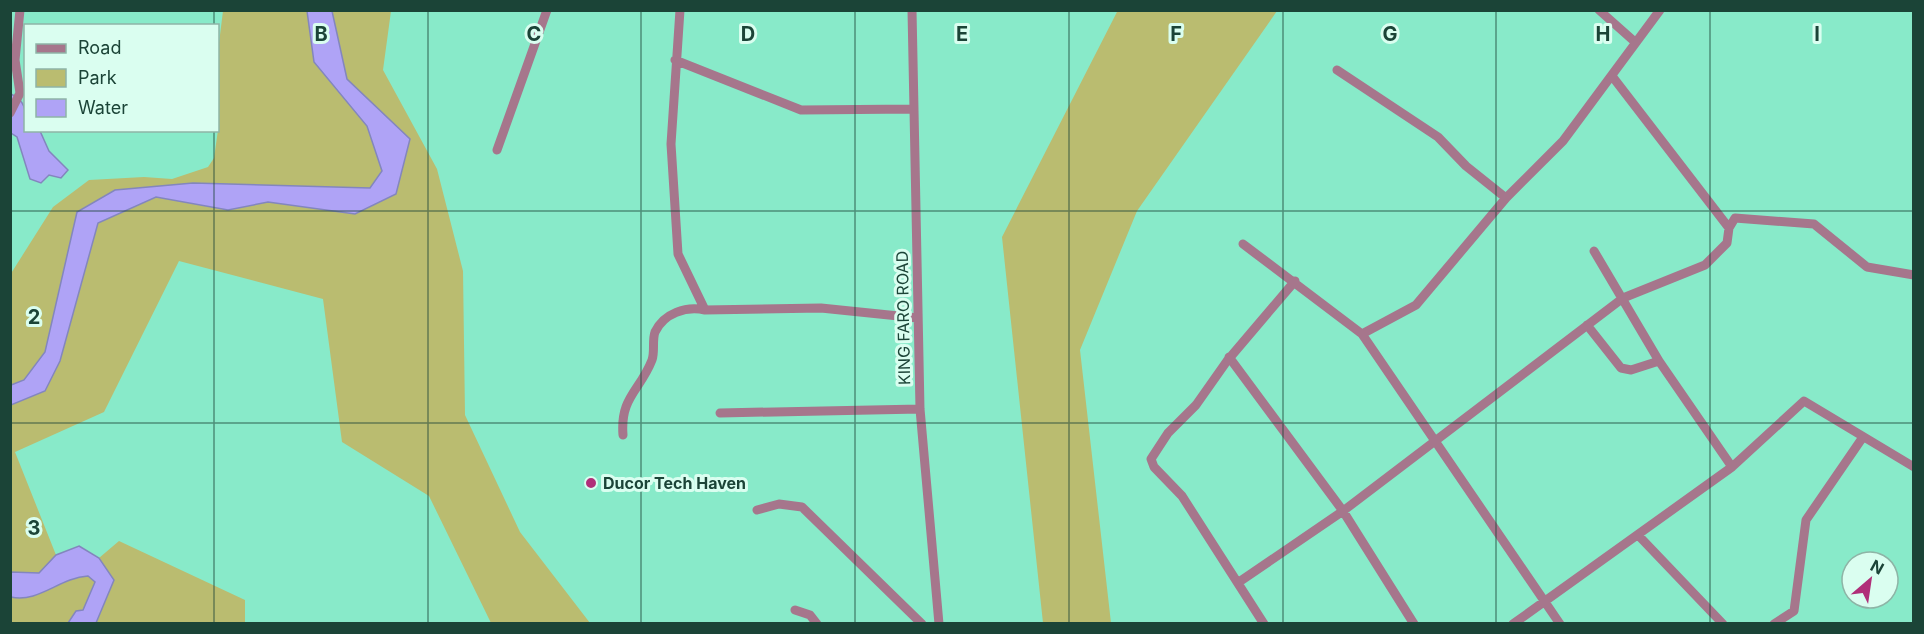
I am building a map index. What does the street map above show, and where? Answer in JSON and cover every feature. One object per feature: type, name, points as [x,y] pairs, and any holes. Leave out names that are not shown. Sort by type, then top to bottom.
[{"type":"street","points":[[10,113],[20,93],[15,60],[20,10]]},
{"type":"street","points":[[497,150],[546,10]]},
{"type":"street","points":[[680,10],[671,144],[678,254],[705,310]]},
{"type":"street","name":"KING FARO ROAD","points":[[912,10],[920,410],[939,624]]},
{"type":"street","points":[[1599,10],[1635,42]]},
{"type":"street","points":[[1362,334],[1416,305],[1506,198],[1563,141],[1660,10]]},
{"type":"street","points":[[675,60],[801,110],[914,110]]},
{"type":"street","points":[[1337,70],[1438,137],[1466,166],[1506,198]]},
{"type":"street","points":[[1612,76],[1730,228]]},
{"type":"street","points":[[1239,582],[1344,511],[1433,440],[1623,298],[1705,265],[1727,243],[1735,218],[1814,224],[1867,267],[1914,275]]},
{"type":"street","points":[[1243,244],[1295,281],[1362,334],[1560,624]]},
{"type":"street","points":[[1594,251],[1659,361],[1732,467]]},
{"type":"street","points":[[1264,624],[1182,496],[1154,467],[1151,459],[1168,433],[1196,405],[1229,357],[1295,281]]},
{"type":"street","points":[[623,435],[621,416],[653,359],[655,333],[670,315],[691,307],[705,310],[822,308],[918,318]]},
{"type":"street","points":[[1587,325],[1621,368],[1631,370],[1659,361]]},
{"type":"street","points":[[1229,357],[1344,511],[1414,624]]},
{"type":"street","points":[[1513,624],[1732,467],[1804,402],[1914,467]]},
{"type":"street","points":[[720,413],[920,410]]},
{"type":"street","points":[[1774,624],[1794,611],[1806,520],[1863,437]]},
{"type":"street","points":[[757,510],[779,504],[802,507],[921,624]]},
{"type":"street","points":[[1638,535],[1723,624]]},
{"type":"street","points":[[795,610],[810,615],[816,624]]},
{"type":"green space","points":[[1118,10],[1277,11],[1137,211],[1080,350],[1111,623],[1043,623],[1002,237]]},
{"type":"green space","points":[[223,11],[307,11],[314,62],[367,126],[382,171],[370,188],[194,183],[175,185],[77,212],[45,352],[24,380],[11,385],[10,275],[53,207],[89,180],[144,177],[172,179],[208,167],[214,158],[219,132],[219,43]]},
{"type":"green space","points":[[332,11],[391,11],[383,70],[437,169],[463,271],[465,415],[520,532],[590,623],[491,623],[429,496],[342,442],[323,299],[179,261],[104,412],[15,452],[56,555],[39,573],[11,572],[10,405],[45,391],[60,361],[98,223],[156,197],[228,210],[268,202],[355,214],[410,139],[347,79]]},
{"type":"green space","points":[[119,541],[245,600],[245,623],[96,624],[114,580],[99,558]]},
{"type":"green space","points":[[88,576],[95,581],[83,610],[76,611],[68,623],[11,624],[11,597],[30,597],[68,581]]},
{"type":"water","points":[[307,11],[332,11],[347,79],[410,139],[396,194],[355,214],[268,202],[228,210],[156,197],[98,223],[60,361],[45,391],[11,405],[11,385],[24,380],[45,352],[77,212],[115,190],[193,183],[370,188],[382,171],[367,126],[314,62]]},
{"type":"water","points":[[11,94],[23,104],[24,132],[40,132],[49,151],[68,170],[61,178],[49,175],[41,183],[30,179],[17,137],[11,133]]},
{"type":"water","points":[[79,546],[99,558],[114,580],[96,623],[68,623],[76,611],[83,610],[95,582],[88,576],[68,581],[31,597],[11,597],[11,572],[39,573],[56,555]]},
{"type":"place","name":"Ducor Tech Haven","points":[[591,483]]}]
